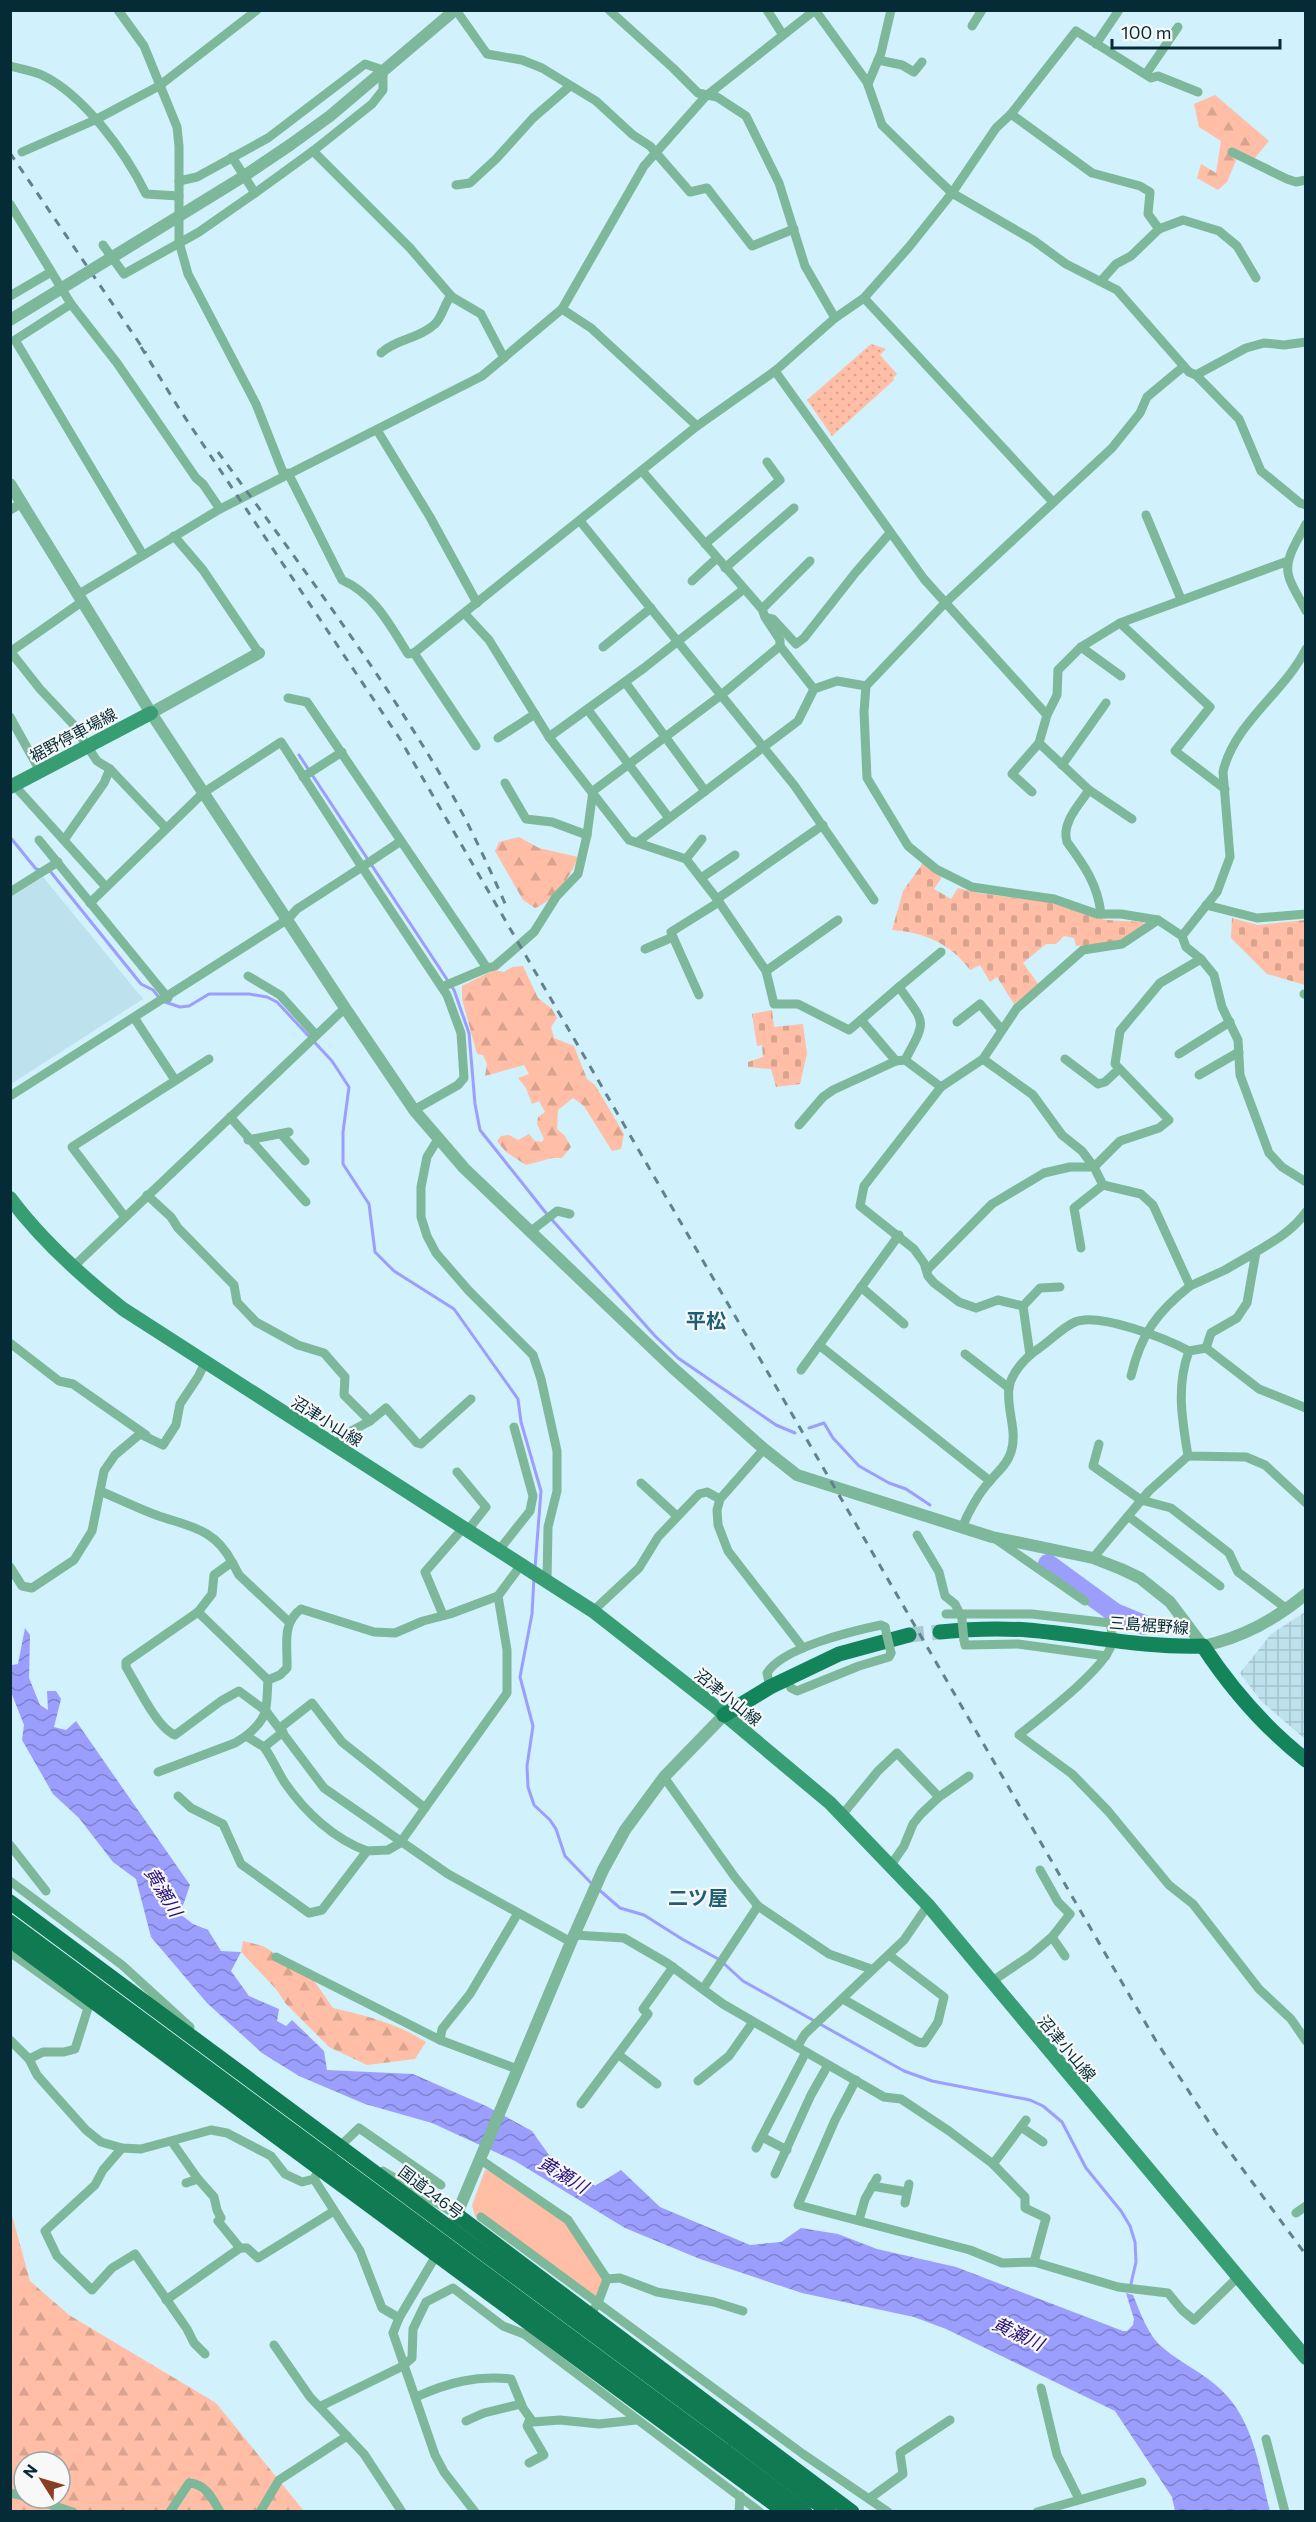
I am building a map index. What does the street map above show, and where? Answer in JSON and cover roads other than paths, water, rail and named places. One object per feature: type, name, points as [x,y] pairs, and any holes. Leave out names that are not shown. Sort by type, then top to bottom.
[{"type":"highway","name":"国道246号","points":[[10,1902],[729,2445],[805,2511]]},
{"type":"highway","name":"国道246号","points":[[10,1922],[729,2445],[829,2511]]},
{"type":"highway","points":[[10,1941],[91,2005],[316,2174],[437,2254],[785,2511]]},
{"type":"highway","points":[[457,2215],[593,2309],[852,2511]]},
{"type":"main road","name":"裾野停車場線","points":[[12,786],[152,713]]},
{"type":"main road","name":"沼津小山線","points":[[10,1198],[72,1268],[123,1309],[593,1611],[724,1715],[842,1815],[928,1905],[1305,2358]]},
{"type":"main road","name":"三島裾野線","points":[[940,1632],[992,1629],[1029,1630],[1164,1647],[1203,1646],[1237,1695],[1275,1734],[1305,1760]]},
{"type":"main road","points":[[724,1715],[786,1678],[839,1654],[909,1635]]},
{"type":"street","points":[[118,10],[144,46],[177,127],[178,242],[195,290],[256,404],[286,474],[342,580],[357,586],[371,598],[408,654],[414,653],[465,614],[697,426],[775,371],[835,318],[864,298],[886,275],[952,193],[996,128],[1011,114],[1076,32],[1151,78],[1158,76],[1198,92]]},
{"type":"street","points":[[22,152],[95,120],[159,86],[256,10]]},
{"type":"street","points":[[10,320],[241,178],[290,145],[330,116],[455,10],[487,54],[522,60],[542,68],[596,101],[655,153],[690,192],[707,188],[752,246],[794,229]]},
{"type":"street","points":[[609,10],[698,93],[717,97],[746,116],[779,183],[805,266],[835,318]]},
{"type":"street","points":[[767,10],[783,35]]},
{"type":"street","points":[[166,828],[110,770],[97,761],[72,723],[40,689],[11,652],[81,598],[143,555],[220,509],[482,376],[562,309],[644,166],[706,96],[815,10],[868,84],[882,125],[952,193],[1032,240],[1066,264],[1117,290],[1184,367],[1196,375],[1239,419],[1261,471],[1300,503],[1305,504]]},
{"type":"street","points":[[868,84],[878,60],[891,10]]},
{"type":"street","points":[[972,26],[982,10]]},
{"type":"street","points":[[1096,44],[1119,10]]},
{"type":"street","points":[[1146,74],[1178,27]]},
{"type":"street","points":[[878,60],[902,65],[914,72],[922,62]]},
{"type":"street","points":[[179,181],[197,177],[268,138],[364,64],[383,70]]},
{"type":"street","points":[[10,66],[41,75],[61,87],[95,120],[126,158],[146,194],[179,196]]},
{"type":"street","points":[[103,245],[124,274],[199,232],[313,152],[372,104],[383,90],[383,70]]},
{"type":"street","points":[[456,185],[470,183],[496,159],[533,118],[570,86]]},
{"type":"street","points":[[1011,114],[1092,173],[1140,186],[1150,192],[1148,214],[1159,229]]},
{"type":"street","points":[[313,152],[410,248],[451,296],[481,314],[504,358]]},
{"type":"street","points":[[1232,152],[1287,179],[1296,182],[1305,180]]},
{"type":"street","points":[[232,157],[255,194]]},
{"type":"street","points":[[10,204],[71,304],[117,363],[220,509]]},
{"type":"street","points":[[1101,281],[1116,264],[1131,256],[1159,229],[1183,220],[1219,231],[1237,246],[1256,278]]},
{"type":"street","points":[[10,296],[51,272]]},
{"type":"street","points":[[381,353],[393,345],[416,337],[434,325],[451,296]]},
{"type":"street","points":[[864,298],[1053,502]]},
{"type":"street","points":[[71,304],[15,340],[143,555]]},
{"type":"street","points":[[562,309],[591,328],[697,426]]},
{"type":"street","points":[[1196,375],[1245,348],[1264,343],[1284,345],[1305,342]]},
{"type":"street","points":[[1184,367],[1147,397],[1140,413],[1112,448],[945,603],[866,686],[864,712],[867,777],[908,846],[936,869],[972,887],[1054,899],[1101,914],[1120,914],[1158,920],[1182,936],[1186,947],[1201,959],[1214,975],[1222,1007],[1238,1040],[1240,1075],[1269,1153],[1282,1167],[1305,1182]]},
{"type":"street","points":[[775,371],[890,534],[945,603],[1047,715]]},
{"type":"street","points":[[377,430],[430,517],[477,603]]},
{"type":"street","points":[[705,544],[780,480],[767,462]]},
{"type":"street","points":[[642,471],[764,613],[780,640],[780,646],[814,689]]},
{"type":"street","points":[[10,484],[203,793],[414,1110],[464,1168],[673,1368],[764,1449],[797,1474],[992,1537],[1093,1558],[1140,1578],[1158,1591],[1181,1615],[1203,1646],[1227,1641],[1250,1632],[1287,1609],[1305,1594]]},
{"type":"street","points":[[10,510],[22,503]]},
{"type":"street","points":[[725,568],[794,508]]},
{"type":"street","points":[[1146,515],[1181,599]]},
{"type":"street","points":[[580,521],[720,696],[765,747],[874,900]]},
{"type":"street","points":[[1305,524],[1288,561],[1289,578],[1305,611]]},
{"type":"street","points":[[764,613],[773,619],[796,644],[804,638],[856,572],[890,534]]},
{"type":"street","points":[[152,713],[259,653],[203,570],[174,536]]},
{"type":"street","points":[[692,581],[717,558]]},
{"type":"street","points":[[764,613],[810,561]]},
{"type":"street","points":[[1032,792],[1012,774],[1039,743],[1047,715],[1057,695],[1058,670],[1081,647],[1120,624],[1181,599],[1236,582],[1288,561]]},
{"type":"street","points":[[549,737],[679,642],[744,589]]},
{"type":"street","points":[[603,647],[651,608]]},
{"type":"street","points":[[465,614],[489,640],[549,737],[629,840],[639,841],[686,859],[718,900],[766,971],[774,1004],[798,1004],[849,1030],[941,952]]},
{"type":"street","points":[[1120,624],[1210,706],[1175,751],[1225,789]]},
{"type":"street","points":[[448,984],[495,966],[534,932],[556,897],[578,874],[587,835],[593,791],[720,696],[780,646]]},
{"type":"street","points":[[1081,647],[1121,676]]},
{"type":"street","points":[[1182,936],[1217,892],[1230,857],[1223,772],[1234,743],[1298,665],[1305,649]]},
{"type":"street","points":[[414,653],[476,746]]},
{"type":"street","points":[[639,841],[798,721],[814,689],[837,681],[866,686]]},
{"type":"street","points":[[625,682],[705,790]]},
{"type":"street","points":[[288,698],[307,702],[487,968]]},
{"type":"street","points":[[1062,765],[1106,703]]},
{"type":"street","points":[[588,710],[669,818]]},
{"type":"street","points":[[498,738],[535,714]]},
{"type":"street","points":[[10,717],[40,771]]},
{"type":"street","points":[[90,903],[203,793],[281,742],[308,774],[448,984],[461,1033],[464,1078],[458,1085],[414,1110]]},
{"type":"street","points":[[1039,743],[1089,790],[1132,819]]},
{"type":"street","points":[[308,774],[342,752]]},
{"type":"street","points":[[64,840],[104,783],[110,770]]},
{"type":"street","points":[[505,783],[526,819],[552,822],[587,835]]},
{"type":"street","points":[[12,786],[106,887]]},
{"type":"street","points":[[1089,790],[1068,823],[1065,836],[1091,876],[1100,901],[1101,914]]},
{"type":"street","points":[[699,995],[671,932],[822,825]]},
{"type":"street","points":[[39,840],[168,998]]},
{"type":"street","points":[[686,859],[702,840]]},
{"type":"street","points":[[10,1096],[159,1004],[288,920],[297,909],[401,841]]},
{"type":"street","points":[[701,879],[735,855]]},
{"type":"street","points":[[10,892],[58,862]]},
{"type":"street","points":[[1206,905],[1257,918],[1305,914]]},
{"type":"street","points":[[766,971],[838,920]]},
{"type":"street","points":[[1023,1306],[998,1300],[976,1308],[959,1302],[934,1283],[914,1249],[860,1206],[864,1186],[941,1087],[983,1059],[1017,1008],[1083,950],[1122,944],[1158,920]]},
{"type":"street","points":[[645,949],[673,937]]},
{"type":"street","points":[[927,1270],[992,1204],[1044,1173],[1070,1167],[1094,1167],[1120,1141],[1159,1128],[1169,1120],[1115,1064],[1120,1031],[1160,983],[1201,959]]},
{"type":"street","points":[[248,975],[280,995],[316,1035]]},
{"type":"street","points":[[800,1125],[823,1097],[832,1090],[900,1061],[921,1032],[920,1017],[899,987]]},
{"type":"street","points":[[957,1022],[980,1004],[1002,1030]]},
{"type":"street","points":[[72,1268],[345,1008]]},
{"type":"street","points":[[135,1019],[175,1080]]},
{"type":"street","points":[[861,1020],[900,1061],[941,1087]]},
{"type":"street","points":[[1179,1054],[1230,1022]]},
{"type":"street","points":[[1199,1075],[1239,1052]]},
{"type":"street","points":[[125,1217],[72,1147],[209,1059]]},
{"type":"street","points":[[983,1059],[1033,1095],[1062,1135],[1082,1151],[1094,1167],[1103,1185]]},
{"type":"street","points":[[1065,1059],[1098,1084],[1105,1082],[1119,1069]]},
{"type":"street","points":[[230,1117],[248,1140],[306,1202]]},
{"type":"street","points":[[248,1140],[285,1133],[305,1161]]},
{"type":"street","points":[[438,1139],[427,1157],[421,1186],[421,1217],[427,1236],[436,1253],[469,1291],[533,1355],[543,1389],[557,1460],[556,1491],[548,1527],[545,1579]]},
{"type":"street","points":[[1081,1248],[1074,1208],[1103,1185]]},
{"type":"street","points":[[1103,1185],[1141,1194],[1153,1204],[1190,1286]]},
{"type":"street","points":[[147,1195],[171,1217],[178,1228],[234,1286],[237,1302],[256,1322],[298,1345],[324,1353],[345,1377],[344,1395],[370,1421]]},
{"type":"street","points":[[531,1231],[560,1210],[570,1214]]},
{"type":"street","points":[[1131,1376],[1145,1332],[1166,1305],[1190,1286],[1226,1270],[1284,1236],[1305,1212]]},
{"type":"street","points":[[801,1370],[899,1236]]},
{"type":"street","points":[[1206,1348],[1211,1333],[1237,1318],[1247,1303],[1256,1252]]},
{"type":"street","points":[[861,1287],[904,1324]]},
{"type":"street","points":[[1023,1306],[1041,1288],[1060,1287]]},
{"type":"street","points":[[1023,1306],[1030,1355]]},
{"type":"street","points":[[962,1528],[966,1517],[990,1481],[1001,1471],[1013,1448],[1009,1388],[1018,1368],[1030,1355],[1076,1322],[1088,1320],[1145,1332],[1167,1339],[1189,1351],[1206,1348],[1259,1389],[1305,1408]]},
{"type":"street","points":[[10,1343],[59,1381],[73,1384],[138,1430],[164,1443]]},
{"type":"street","points":[[819,1345],[990,1481]]},
{"type":"street","points":[[1188,1456],[1180,1408],[1182,1370],[1189,1351]]},
{"type":"street","points":[[965,1354],[1009,1388]]},
{"type":"street","points":[[164,1443],[176,1425],[180,1404],[205,1363]]},
{"type":"street","points":[[334,1445],[344,1435],[370,1421],[386,1408],[417,1443],[421,1444],[471,1399]]},
{"type":"street","points":[[499,1550],[530,1511],[533,1496],[514,1428]]},
{"type":"street","points":[[10,1567],[22,1586],[32,1587],[74,1560],[92,1531],[104,1471],[115,1455],[140,1434],[163,1445],[164,1443]]},
{"type":"street","points":[[1099,1444],[1093,1466],[1141,1500],[1171,1508],[1229,1553],[1238,1572],[1287,1609]]},
{"type":"street","points":[[764,1449],[720,1499],[717,1510],[723,1542],[803,1648]]},
{"type":"street","points":[[1093,1558],[1141,1500],[1188,1456],[1246,1457],[1265,1465],[1305,1503]]},
{"type":"street","points":[[443,1615],[425,1572],[486,1507],[457,1472]]},
{"type":"street","points":[[641,1483],[677,1516]]},
{"type":"street","points":[[100,1491],[155,1515],[204,1530],[225,1548],[239,1575],[289,1622]]},
{"type":"street","points":[[593,1611],[639,1568],[658,1537],[699,1494],[707,1492],[720,1499]]},
{"type":"street","points":[[1128,1516],[1220,1586]]},
{"type":"street","points":[[917,1535],[939,1572],[945,1596],[962,1617],[964,1646],[1018,1644],[1106,1656]]},
{"type":"street","points":[[992,1537],[1085,1601]]},
{"type":"street","points":[[232,1562],[214,1575],[212,1594],[198,1612],[126,1662],[126,1667],[153,1713],[169,1733],[175,1735],[221,1701],[239,1691],[266,1711],[324,1788],[448,1874],[518,1913],[573,1939],[624,1938],[674,1967],[753,2022],[884,2097],[901,2098],[993,2164],[1025,2197],[1025,2208],[1046,2217],[1034,2262]]},
{"type":"street","points":[[268,1680],[280,1675],[287,1668],[286,1634],[289,1622],[301,1609],[382,1634],[395,1633],[498,1596],[522,1566]]},
{"type":"street","points":[[246,1736],[264,1747],[278,1767],[284,1781],[306,1810],[356,1847],[367,1851],[388,1850],[400,1842],[447,1780],[482,1725],[507,1693],[507,1650],[498,1596]]},
{"type":"street","points":[[158,1772],[235,1743],[261,1724],[266,1711],[268,1680],[198,1612]]},
{"type":"street","points":[[946,1614],[962,1617],[1032,1614],[1107,1619],[1113,1641],[1106,1656],[1073,1690],[1019,1735],[1072,1774],[1108,1811],[1169,1885],[1193,1904],[1259,1989],[1291,2019],[1305,2041]]},
{"type":"street","points":[[770,1687],[767,1673],[774,1663],[803,1648],[849,1632],[881,1625],[885,1627],[891,1653],[889,1658],[859,1666],[796,1691],[791,1688],[786,1678]]},
{"type":"street","points":[[264,1747],[312,1703],[342,1742],[425,1808]]},
{"type":"street","points":[[475,2511],[444,2472],[435,2455],[393,2333],[399,2318],[457,2215],[573,1939],[599,1880],[625,1830],[664,1777],[724,1715]]},
{"type":"street","points":[[842,1815],[878,1771],[897,1753],[939,1797]]},
{"type":"street","points":[[891,1865],[904,1846],[913,1824],[939,1797],[969,1776]]},
{"type":"street","points":[[664,1777],[758,1906],[829,1954],[871,1969]]},
{"type":"street","points":[[178,1796],[191,1808],[223,1824],[241,1864],[309,1913],[322,1910],[367,1851]]},
{"type":"street","points":[[10,1845],[46,1891]]},
{"type":"street","points":[[991,1982],[1031,1955],[1052,1937],[1070,1914],[1058,1902],[1040,1870]]},
{"type":"street","points":[[10,1881],[122,1965],[237,2071],[341,2146],[457,2215]]},
{"type":"street","points":[[756,2148],[813,2027],[871,1969],[904,1940],[928,1905]]},
{"type":"street","points":[[703,1989],[758,1906]]},
{"type":"street","points":[[440,2040],[442,2029],[470,1994],[518,1913]]},
{"type":"street","points":[[1052,1937],[1065,1956]]},
{"type":"street","points":[[10,1952],[91,2005]]},
{"type":"street","points":[[843,1999],[918,2042],[924,2043],[938,2022],[944,1997],[889,1955]]},
{"type":"street","points":[[276,1957],[440,2040],[516,2071]]},
{"type":"street","points":[[29,2059],[43,2052],[64,2052],[75,2049],[91,2005],[122,1965]]},
{"type":"street","points":[[580,2104],[648,2014],[644,2008],[674,1967]]},
{"type":"street","points":[[698,2081],[729,2056],[753,2022]]},
{"type":"street","points":[[10,2040],[29,2059],[37,2075],[86,2130],[101,2142],[122,2148],[141,2149],[211,2130],[227,2133],[271,2156],[285,2174],[302,2182],[316,2174],[359,2128],[441,2185]]},
{"type":"street","points":[[619,2055],[657,2084]]},
{"type":"street","points":[[775,2175],[811,2095],[828,2065]]},
{"type":"street","points":[[856,2080],[835,2120],[798,2205],[970,2250],[1002,2263],[1034,2262],[1118,2287],[1168,2293],[1194,2320],[1238,2277]]},
{"type":"street","points":[[993,2164],[1024,2124],[1043,2142]]},
{"type":"street","points":[[762,2137],[787,2150]]},
{"type":"street","points":[[172,2142],[214,2197],[221,2218],[218,2221],[240,2247],[247,2248],[258,2258],[334,2211]]},
{"type":"street","points":[[122,2148],[103,2170],[95,2185],[45,2231],[57,2256],[92,2290],[112,2268],[135,2254],[194,2343],[205,2354]]},
{"type":"street","points":[[481,2157],[568,2220],[607,2279]]},
{"type":"street","points":[[316,2174],[334,2211],[360,2251],[382,2308],[399,2318]]},
{"type":"street","points":[[186,2184],[198,2179]]},
{"type":"street","points":[[859,2220],[865,2199],[874,2182],[908,2188],[904,2203]]},
{"type":"street","points":[[1296,2214],[1305,2206]]},
{"type":"street","points":[[481,2217],[593,2309],[888,2511]]},
{"type":"street","points":[[166,2300],[240,2247]]},
{"type":"street","points":[[607,2279],[620,2278],[657,2292],[714,2302],[743,2311]]},
{"type":"street","points":[[593,2309],[607,2279]]},
{"type":"street","points":[[321,2406],[403,2366],[412,2358],[413,2329],[426,2302],[453,2288],[503,2326],[524,2334],[760,2511]]},
{"type":"street","points":[[274,2345],[310,2397],[364,2454],[402,2511]]},
{"type":"street","points":[[416,2397],[456,2382],[494,2377],[511,2379],[521,2404],[532,2422],[560,2420],[599,2424],[636,2420]]},
{"type":"street","points":[[1041,2388],[1057,2455],[1079,2499]]},
{"type":"street","points":[[466,2421],[484,2413],[521,2404]]},
{"type":"street","points":[[529,2463],[544,2455],[527,2426],[530,2419]]},
{"type":"street","points":[[870,2498],[903,2474],[900,2453],[950,2420]]},
{"type":"street","points":[[260,2511],[279,2480],[347,2436]]},
{"type":"street","points":[[1266,2439],[1285,2511]]},
{"type":"street","points":[[1037,2511],[1142,2482]]},
{"type":"street","points":[[170,2511],[189,2483],[195,2483],[210,2494],[220,2511]]},
{"type":"street","points":[[739,2511],[740,2496]]},
{"type":"water","name":"黄瀬川","points":[[25,1628],[30,1635],[29,1678],[40,1705],[48,1710],[47,1691],[56,1691],[61,1699],[54,1727],[66,1730],[76,1721],[190,1885],[180,1914],[193,1924],[208,1930],[221,1951],[241,1952],[231,1971],[249,1996],[279,2009],[277,2021],[286,2026],[292,2020],[324,2051],[327,2070],[413,2074],[486,2106],[532,2131],[549,2155],[595,2186],[621,2170],[660,2207],[750,2245],[781,2242],[801,2228],[838,2234],[877,2249],[956,2267],[1123,2331],[1127,2331],[1133,2325],[1134,2319],[1126,2293],[1133,2295],[1145,2323],[1157,2342],[1213,2382],[1237,2409],[1251,2436],[1270,2511],[1175,2511],[1172,2497],[1115,2411],[946,2329],[914,2317],[802,2293],[700,2259],[625,2228],[515,2161],[432,2123],[365,2104],[299,2076],[262,2053],[207,2003],[151,1937],[136,1879],[113,1862],[79,1818],[53,1794],[22,1740],[24,1725],[11,1692],[10,1663],[18,1664]]},
{"type":"waterway","points":[[299,755],[454,990],[469,1033],[475,1104],[480,1130],[546,1213],[655,1336],[678,1358],[776,1425],[795,1433]]},
{"type":"waterway","points":[[10,837],[36,869],[41,870]]},
{"type":"waterway","points":[[50,871],[141,984],[153,990],[162,1001],[180,1007],[189,1006],[209,994],[249,994],[267,997],[277,1002],[332,1061],[349,1087],[343,1132],[343,1164],[369,1204],[375,1252],[394,1271],[454,1309],[518,1399],[521,1422],[541,1491],[535,1568]]},
{"type":"waterway","points":[[809,1428],[824,1423],[833,1438],[859,1466],[889,1483],[906,1489],[930,1505]]},
{"type":"waterway","points":[[1048,1564],[1115,1613],[1144,1625]]},
{"type":"waterway","points":[[534,1577],[532,1614],[520,1677],[533,1726],[527,1766],[528,1787],[534,1805],[556,1829],[565,1856],[592,1884]]},
{"type":"waterway","points":[[597,1888],[620,1908],[644,1915],[720,1960],[743,1981],[904,2071],[932,2081],[1030,2100],[1043,2106],[1062,2122],[1086,2168],[1121,2211],[1130,2226],[1135,2242],[1136,2262],[1130,2288]]},
{"type":"tunnel","points":[[909,1635],[940,1632]]},
{"type":"railway","points":[[10,153],[146,353]]},
{"type":"railway","points":[[141,347],[180,410],[400,739],[1156,2041],[1216,2133],[1306,2255]]},
{"type":"railway","points":[[218,452],[338,618],[424,747],[466,820],[508,910]]},
{"type":"district","name":"平松","points":[[706,1321]]},
{"type":"district","name":"二ツ屋","points":[[698,1898]]}]
